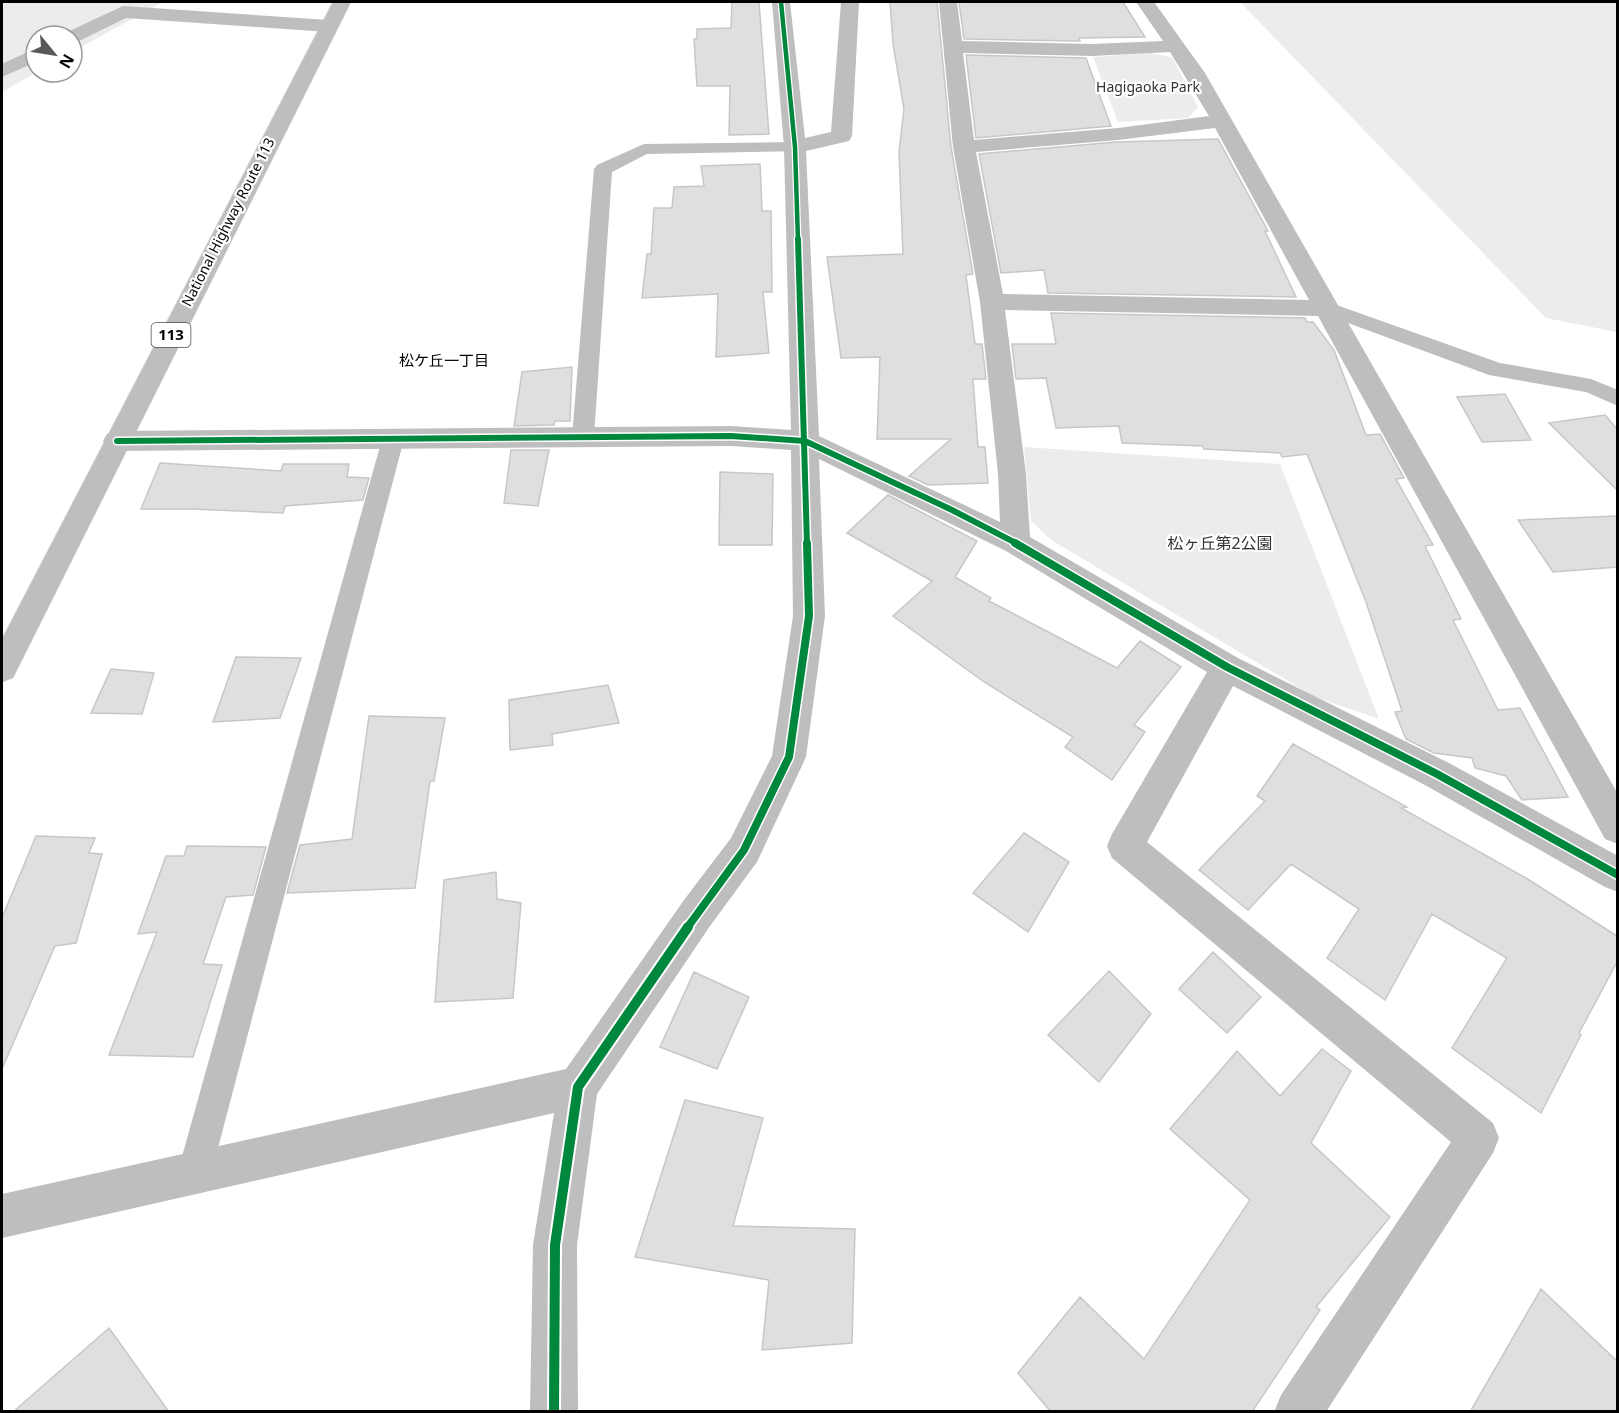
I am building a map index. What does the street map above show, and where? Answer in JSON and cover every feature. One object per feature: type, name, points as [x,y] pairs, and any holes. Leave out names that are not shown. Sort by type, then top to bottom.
[{"type":"main road","name":"National Highway Route 113","points":[[2,669],[342,2]]},
{"type":"main road","points":[[554,1412],[555,1245],[578,1087],[684,931],[744,850],[789,757],[808,616],[805,441],[795,147],[781,2]]},
{"type":"main road","points":[[795,147],[841,136],[850,2]]},
{"type":"main road","points":[[948,2],[964,147],[992,302],[1012,474],[1016,543]]},
{"type":"main road","points":[[1145,2],[1195,73],[1617,828]]},
{"type":"main road","points":[[84,31],[123,12],[328,26]]},
{"type":"main road","points":[[954,47],[1092,50],[1174,46]]},
{"type":"main road","points":[[964,147],[1118,134],[1222,121]]},
{"type":"main road","points":[[992,302],[1328,308]]},
{"type":"main road","points":[[117,441],[731,436],[805,441],[1016,543],[1227,667],[1437,774],[1617,875]]},
{"type":"main road","points":[[1227,667],[1125,846],[1478,1138],[1298,1412]]},
{"type":"main road","points":[[2,1216],[578,1087]]},
{"type":"lane","points":[[582,437],[603,169],[644,149],[795,147]]},
{"type":"lane","points":[[1328,308],[1497,370],[1591,386],[1617,399]]},
{"type":"lane","points":[[195,1171],[393,439]]},
{"type":"green space","points":[[2,2],[163,2],[84,45],[84,24],[24,24],[24,79],[2,92]]},
{"type":"green space","points":[[1240,2],[1617,2],[1617,332],[1546,318]]},
{"type":"green space","name":"Hagigaoka Park","points":[[1150,53],[1172,57],[1198,107],[1188,118],[1118,122],[1093,57]]},
{"type":"green space","name":"松ヶ丘第2公園","points":[[1024,447],[1280,464],[1379,719],[1315,697],[1051,540],[1031,521]]},
{"type":"building","points":[[732,2],[759,2],[769,134],[729,135],[730,86],[697,86],[694,39],[697,39],[697,29],[731,28]]},
{"type":"building","points":[[890,2],[937,2],[951,147],[973,274],[966,275],[975,344],[982,344],[986,379],[973,379],[978,447],[985,447],[988,483],[928,485],[909,476],[951,439],[877,439],[880,357],[841,358],[827,257],[903,254],[899,152],[904,109],[893,44]]},
{"type":"building","points":[[959,2],[1123,2],[1145,37],[1079,38],[1080,41],[964,39]]},
{"type":"building","points":[[966,55],[1086,58],[1111,126],[976,138]]},
{"type":"building","points":[[1218,139],[1268,231],[1265,231],[1296,297],[1048,293],[1044,270],[1001,273],[979,154],[1116,142]]},
{"type":"building","points":[[760,164],[762,211],[771,211],[772,292],[763,292],[769,353],[716,357],[718,294],[642,298],[647,254],[651,254],[654,208],[672,208],[674,187],[704,186],[701,166]]},
{"type":"building","points":[[1051,313],[1305,318],[1307,322],[1313,322],[1334,350],[1366,435],[1380,434],[1404,478],[1396,479],[1433,545],[1425,546],[1461,619],[1453,620],[1498,710],[1520,708],[1568,797],[1522,800],[1506,776],[1475,768],[1472,758],[1434,753],[1406,739],[1395,712],[1402,711],[1366,602],[1307,454],[1282,457],[1280,453],[1204,449],[1203,446],[1122,443],[1119,426],[1056,428],[1046,378],[1016,379],[1012,344],[1056,344]]},
{"type":"building","points":[[572,367],[570,421],[555,421],[554,425],[514,426],[522,372]]},
{"type":"building","points":[[1505,394],[1531,440],[1482,442],[1457,397]]},
{"type":"building","points":[[1605,415],[1617,429],[1617,490],[1549,423]]},
{"type":"building","points":[[511,450],[549,450],[538,506],[504,503]]},
{"type":"building","points":[[160,463],[281,471],[283,464],[349,464],[347,477],[369,478],[363,500],[285,506],[283,513],[141,509]]},
{"type":"building","points":[[720,472],[773,474],[772,545],[719,545]]},
{"type":"building","points":[[888,495],[977,541],[955,577],[991,598],[989,601],[1117,668],[1140,641],[1181,667],[1134,725],[1145,732],[1112,780],[1065,747],[1073,737],[984,682],[893,616],[932,581],[847,533]]},
{"type":"building","points":[[1617,516],[1617,567],[1553,572],[1518,520]]},
{"type":"building","points":[[236,657],[301,658],[280,718],[213,722]]},
{"type":"building","points":[[111,669],[154,673],[142,714],[91,713]]},
{"type":"building","points":[[608,685],[619,723],[552,734],[553,745],[510,750],[509,700]]},
{"type":"building","points":[[369,716],[445,718],[434,781],[430,781],[415,888],[287,893],[300,845],[352,839]]},
{"type":"building","points":[[1293,744],[1407,807],[1401,808],[1526,878],[1617,936],[1617,962],[1579,1033],[1581,1035],[1541,1113],[1452,1048],[1507,958],[1432,914],[1385,1000],[1327,958],[1359,909],[1291,864],[1248,910],[1199,870],[1265,801],[1257,796]]},
{"type":"building","points":[[1024,833],[1069,862],[1028,932],[973,893]]},
{"type":"building","points":[[36,836],[95,838],[89,853],[102,854],[76,943],[55,946],[2,1069],[2,918]]},
{"type":"building","points":[[187,846],[266,847],[253,895],[226,897],[203,964],[222,965],[193,1057],[109,1055],[157,932],[138,934],[166,856],[184,856]]},
{"type":"building","points":[[496,872],[497,899],[521,903],[513,998],[435,1002],[444,880]]},
{"type":"building","points":[[1213,952],[1261,997],[1227,1033],[1179,989]]},
{"type":"building","points":[[1109,971],[1151,1014],[1099,1082],[1048,1035]]},
{"type":"building","points":[[694,972],[749,997],[717,1069],[660,1047]]},
{"type":"building","points":[[1322,1049],[1351,1071],[1311,1143],[1390,1217],[1316,1307],[1320,1310],[1252,1412],[1051,1412],[1018,1373],[1080,1297],[1144,1359],[1250,1200],[1170,1129],[1237,1051],[1280,1096]]},
{"type":"building","points":[[685,1100],[763,1118],[733,1226],[855,1229],[852,1343],[762,1350],[769,1280],[635,1257]]},
{"type":"building","points":[[1541,1289],[1617,1361],[1617,1412],[1470,1412]]},
{"type":"building","points":[[109,1328],[169,1412],[13,1412]]},
{"type":"cycle path","points":[[554,1412],[555,1245],[578,1087],[697,913],[744,850],[789,757],[809,616],[795,147],[781,2]]},
{"type":"cycle path","points":[[117,441],[731,436],[805,441],[952,510],[1016,543],[1227,667],[1437,774],[1618,875]]},
{"type":"district","name":"松ケ丘一丁目","points":[[444,361]]}]
